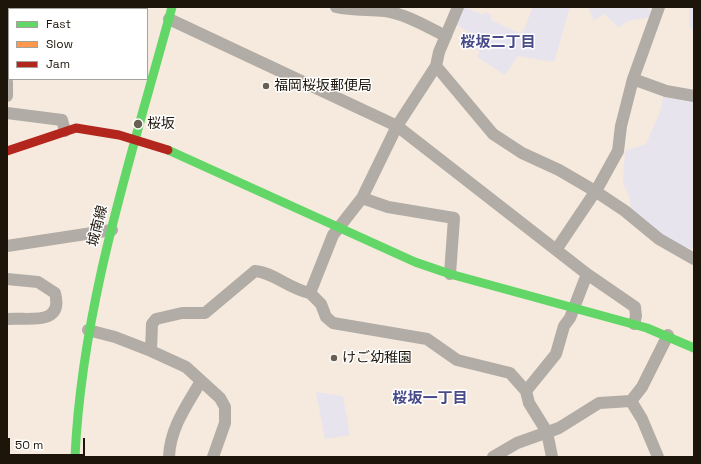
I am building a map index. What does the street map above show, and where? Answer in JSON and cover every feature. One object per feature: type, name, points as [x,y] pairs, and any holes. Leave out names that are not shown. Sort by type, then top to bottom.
[{"type":"street","name":"城南線","points":[[75,457],[76,420],[88,330],[112,230],[172,7]]},
{"type":"street","points":[[336,7],[353,11],[386,11],[405,17],[446,36]]},
{"type":"street","points":[[310,293],[333,235],[362,198],[397,126],[436,66],[439,52],[458,7]]},
{"type":"street","points":[[556,250],[595,192],[618,151],[621,126],[633,80],[659,7]]},
{"type":"street","points":[[169,19],[397,126],[587,274],[635,306],[636,316],[634,324]]},
{"type":"street","points":[[436,66],[493,134],[522,153],[559,170],[595,192],[625,211],[659,239],[694,259]]},
{"type":"street","points":[[633,80],[666,91],[694,96]]},
{"type":"street","points":[[7,82],[7,96]]},
{"type":"street","points":[[7,113],[62,120],[65,131]]},
{"type":"street","points":[[7,151],[76,128],[119,135],[169,150],[340,226],[416,262],[450,274],[634,324],[668,335],[694,348]]},
{"type":"street","points":[[362,198],[388,207],[454,218],[450,274]]},
{"type":"street","points":[[7,246],[112,230]]},
{"type":"street","points":[[150,351],[152,324],[156,319],[182,313],[205,313],[255,271],[264,271],[297,291],[310,293],[321,304],[326,317],[334,323],[427,339],[457,360],[510,373],[526,391],[529,403],[547,432],[552,457]]},
{"type":"street","points":[[526,391],[556,354],[564,326],[574,308],[587,274]]},
{"type":"street","points":[[7,279],[38,282],[55,292],[57,298],[56,308],[49,317],[41,319],[7,319]]},
{"type":"street","points":[[88,330],[115,337],[186,367],[220,398],[225,407],[225,423],[213,457]]},
{"type":"street","points":[[493,457],[517,443],[558,428],[599,404],[631,401],[642,387],[668,335]]},
{"type":"street","points":[[169,457],[177,422],[201,381]]},
{"type":"street","points":[[631,401],[642,419],[658,457]]},
{"type":"shaded area","points":[[463,7],[484,15],[485,12],[491,15],[491,20],[522,34],[533,7],[570,7],[554,62],[518,56],[505,75],[477,57],[480,51],[474,47],[476,36],[456,25]]},
{"type":"shaded area","points":[[588,7],[646,7],[653,14],[648,17],[628,21],[619,28],[604,14],[594,21]]},
{"type":"shaded area","points":[[689,7],[694,7],[694,30],[689,27]]},
{"type":"shaded area","points":[[665,88],[694,93],[694,249],[679,246],[632,214],[629,196],[623,184],[625,151],[646,144],[660,112]]},
{"type":"shaded area","points":[[316,392],[343,396],[350,435],[325,439]]},
{"type":"traffic: fast","points":[[75,457],[87,343],[98,286],[111,230],[172,7]]},
{"type":"traffic: fast","points":[[168,150],[415,262],[450,274],[647,328],[694,348]]},
{"type":"traffic: jam","points":[[7,151],[76,128],[119,135],[168,150]]},
{"type":"place","name":"福岡桜坂郵便局","points":[[266,86]]},
{"type":"place","name":"桜坂","points":[[138,124]]},
{"type":"place","name":"けご幼稚園","points":[[334,358]]},
{"type":"district","name":"桜坂二丁目","points":[[498,43]]},
{"type":"district","name":"桜坂一丁目","points":[[430,399]]}]
